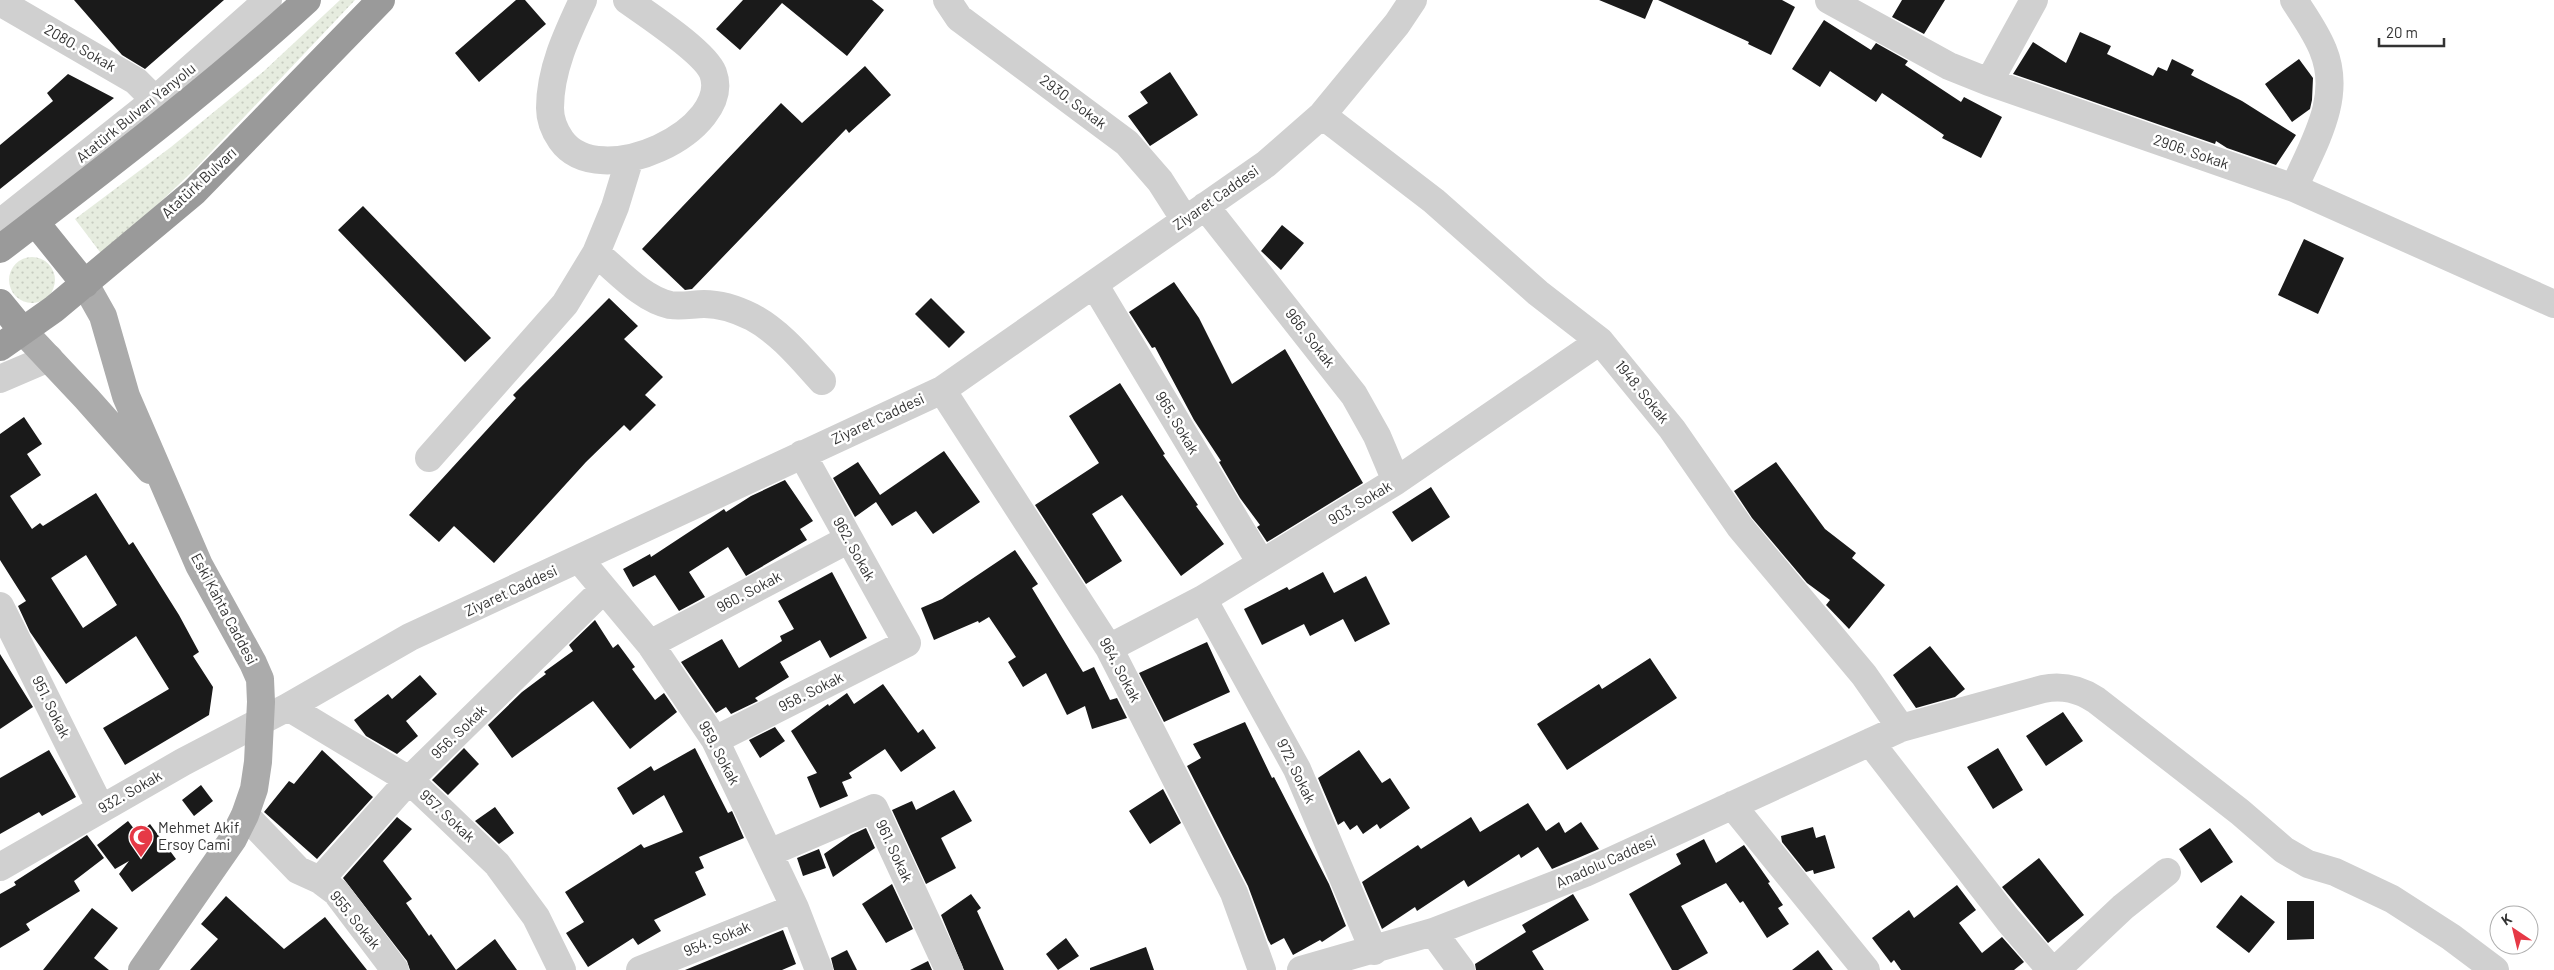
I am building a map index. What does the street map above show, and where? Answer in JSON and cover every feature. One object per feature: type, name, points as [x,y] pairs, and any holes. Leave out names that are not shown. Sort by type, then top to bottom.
[{"type":"highway","points":[[0,249],[245,55],[307,0]]},
{"type":"highway","name":"Atatürk Bulvarı","points":[[0,347],[85,284],[194,192],[381,0]]},
{"type":"highway","points":[[35,222],[85,284]]},
{"type":"highway","points":[[0,303],[22,331]]},
{"type":"main road","name":"Eski Kahta Caddesi","points":[[85,284],[103,316],[126,396],[199,565],[260,679],[257,775],[245,815],[233,839],[142,970]]},
{"type":"main road","points":[[22,331],[49,358],[167,489]]},
{"type":"street","name":"Atatürk Bulvarı Yanyolu","points":[[0,222],[155,100],[268,0]]},
{"type":"street","points":[[583,0],[570,27],[556,67],[551,92],[552,122],[564,144],[584,158],[610,162],[630,158],[668,143],[704,116],[713,101],[715,83],[709,65],[704,58],[627,0]]},
{"type":"street","name":"2930. Sokak","points":[[947,0],[959,18],[1127,143],[1160,181],[1195,213]]},
{"type":"street","name":"Ziyaret Caddesi","points":[[260,720],[288,707],[410,638],[942,390],[1266,164],[1322,115],[1397,24],[1413,0]]},
{"type":"street","name":"2906. Sokak","points":[[1829,0],[1949,66],[1989,82],[2294,188],[2554,304]]},
{"type":"street","points":[[1989,82],[2034,0]]},
{"type":"street","points":[[2294,0],[2323,49],[2328,65],[2330,90],[2329,106],[2294,188]]},
{"type":"street","name":"2080. Sokak","points":[[0,2],[136,81],[155,100]]},
{"type":"street","name":"1948. Sokak","points":[[1322,115],[1434,202],[1538,293],[1600,341],[1672,429],[1740,527],[1864,675],[1900,728]]},
{"type":"street","points":[[429,458],[565,304],[596,253],[615,207],[630,158]]},
{"type":"street","name":"966. Sokak","points":[[1195,213],[1354,395],[1377,436],[1396,481]]},
{"type":"street","points":[[596,253],[643,292],[660,302],[681,306],[703,304],[719,306],[751,316],[780,338],[822,380]]},
{"type":"street","name":"965. Sokak","points":[[1094,284],[1261,563]]},
{"type":"street","name":"903. Sokak","points":[[1109,648],[1203,599],[1396,481],[1600,341]]},
{"type":"street","points":[[0,379],[49,358]]},
{"type":"street","name":"964. Sokak","points":[[942,390],[1109,648],[1234,893],[1262,970]]},
{"type":"street","name":"962. Sokak","points":[[802,454],[907,643]]},
{"type":"street","name":"960. Sokak","points":[[650,644],[849,539]]},
{"type":"street","name":"959. Sokak","points":[[579,559],[650,644],[715,740],[795,908],[819,970]]},
{"type":"street","name":"956. Sokak","points":[[320,880],[409,780],[604,589]]},
{"type":"street","name":"972. Sokak","points":[[1203,599],[1297,769],[1374,951]]},
{"type":"street","name":"951. Sokak","points":[[4,621],[101,809]]},
{"type":"street","name":"958. Sokak","points":[[715,740],[907,643]]},
{"type":"street","name":"Anadolu Caddesi","points":[[1301,970],[1374,951],[1433,932],[1585,873],[1900,728],[2043,689],[2059,687],[2082,692],[2096,700],[2210,788],[2295,858],[2336,872],[2392,899],[2451,937],[2495,970]]},
{"type":"street","name":"957. Sokak","points":[[288,707],[409,780],[497,864],[536,917],[562,970]]},
{"type":"street","name":"932. Sokak","points":[[0,866],[260,720]]},
{"type":"street","points":[[1870,742],[2008,920],[2051,970]]},
{"type":"street","points":[[1732,805],[1866,970]]},
{"type":"street","name":"961. Sokak","points":[[769,853],[874,808],[949,970]]},
{"type":"street","name":"955. Sokak","points":[[245,815],[298,870],[320,880],[336,892],[395,970]]},
{"type":"street","points":[[2056,970],[2123,907],[2166,872]]},
{"type":"street","name":"954. Sokak","points":[[640,970],[795,908]]},
{"type":"street","points":[[1433,932],[1461,970]]},
{"type":"shaded area","points":[[340,0],[355,0],[194,170],[103,256],[75,219],[171,147],[264,71]]},
{"type":"shaded area","points":[[32,257],[45,261],[51,267],[55,280],[51,293],[45,299],[32,303],[19,299],[13,293],[9,280],[13,267],[19,261]]},
{"type":"building","points":[[74,0],[224,0],[145,69],[122,55]]},
{"type":"building","points":[[516,0],[525,0],[546,24],[479,82],[455,53]]},
{"type":"building","points":[[743,0],[872,0],[884,10],[847,56],[782,3],[740,50],[716,29]]},
{"type":"building","points":[[1599,0],[1653,0],[1645,19]]},
{"type":"building","points":[[1658,0],[1782,0],[1795,7],[1771,55],[1748,44],[1749,42]]},
{"type":"building","points":[[1902,0],[1945,0],[1924,34],[1892,17]]},
{"type":"building","points":[[1824,20],[1871,50],[1876,43],[1908,61],[1905,65],[1961,102],[1964,97],[2002,117],[1981,158],[1942,138],[1944,135],[1882,93],[1876,102],[1830,71],[1820,87],[1792,69]]},
{"type":"building","points":[[2080,32],[2111,46],[2107,54],[2153,76],[2158,67],[2167,71],[2172,59],[2194,70],[2191,75],[2242,101],[2296,135],[2276,165],[2227,148],[2216,141],[2215,144],[2013,74],[2033,42],[2066,63]]},
{"type":"building","points":[[2299,59],[2313,78],[2312,100],[2310,109],[2292,122],[2265,84]]},
{"type":"building","points":[[865,66],[891,95],[849,133],[846,129],[692,289],[685,290],[642,249],[781,103],[802,123]]},
{"type":"building","points":[[1170,72],[1198,115],[1150,146],[1128,116],[1148,103],[1140,92]]},
{"type":"building","points":[[68,74],[114,98],[0,189],[0,145],[53,101],[47,93]]},
{"type":"building","points":[[363,206],[491,338],[465,362],[338,230]]},
{"type":"building","points":[[1282,225],[1304,243],[1281,270],[1261,251]]},
{"type":"building","points":[[2304,239],[2344,258],[2318,314],[2278,295]]},
{"type":"building","points":[[1174,282],[1199,318],[1232,384],[1285,349],[1363,483],[1267,542],[1257,527],[1260,525],[1240,498],[1219,462],[1221,461],[1194,420],[1155,347],[1152,348],[1129,312]]},
{"type":"building","points":[[609,298],[638,326],[624,339],[663,377],[645,395],[656,405],[630,431],[624,425],[586,462],[494,563],[454,526],[439,542],[409,515],[516,398],[513,395]]},
{"type":"building","points":[[931,298],[965,332],[949,348],[915,314]]},
{"type":"building","points":[[1120,383],[1165,454],[1163,455],[1198,505],[1196,506],[1224,544],[1181,576],[1122,495],[1092,514],[1122,561],[1086,584],[1035,505],[1099,463],[1069,416]]},
{"type":"building","points":[[24,417],[42,444],[27,454],[41,475],[10,496],[32,529],[40,523],[43,526],[96,493],[129,545],[133,542],[179,615],[199,652],[193,656],[213,687],[209,715],[125,765],[103,728],[169,689],[136,636],[66,684],[30,632],[18,606],[26,601],[0,560],[0,434]],"holes":[[[86,555],[117,605],[83,628],[51,578]]]},
{"type":"building","points":[[944,451],[980,502],[933,534],[916,511],[892,526],[876,502],[855,517],[833,478],[858,462],[880,495]]},
{"type":"building","points":[[1776,462],[1825,529],[1856,553],[1852,558],[1885,585],[1849,629],[1826,605],[1830,600],[1807,583],[1752,518],[1734,491]]},
{"type":"building","points":[[785,480],[813,521],[800,529],[807,540],[746,576],[728,547],[689,572],[705,597],[679,611],[655,575],[633,587],[623,569],[650,554],[651,557],[724,509],[726,512],[751,496]]},
{"type":"building","points":[[1431,487],[1450,517],[1412,542],[1392,512]]},
{"type":"building","points":[[1015,550],[1038,584],[1032,588],[1083,672],[1094,667],[1110,700],[1117,698],[1127,718],[1092,729],[1085,706],[1067,715],[1046,673],[1023,687],[1008,662],[1016,657],[989,617],[979,623],[978,621],[934,640],[921,608],[942,599]]},
{"type":"building","points":[[832,572],[867,638],[830,658],[820,640],[780,662],[789,677],[755,698],[758,701],[731,714],[726,707],[716,713],[681,662],[722,639],[739,668],[782,641],[780,636],[794,629],[778,601]]},
{"type":"building","points":[[1323,572],[1334,593],[1366,576],[1390,624],[1355,642],[1343,619],[1310,636],[1304,624],[1262,645],[1244,609],[1287,587],[1289,590]]},
{"type":"building","points":[[595,620],[613,648],[618,644],[635,667],[632,669],[655,700],[664,693],[677,712],[630,749],[593,701],[512,758],[488,725],[522,692],[546,674],[544,672],[573,651],[569,645]]},
{"type":"building","points":[[1207,642],[1230,692],[1164,722],[1139,673]]},
{"type":"building","points":[[1930,646],[1965,689],[1955,697],[1916,708],[1893,675]]},
{"type":"building","points":[[0,654],[33,707],[0,729]]},
{"type":"building","points":[[1650,658],[1677,698],[1567,770],[1537,724],[1599,684],[1602,689]]},
{"type":"building","points":[[420,675],[437,694],[406,721],[418,736],[397,754],[366,736],[354,720],[388,694],[392,699]]},
{"type":"building","points":[[883,684],[918,733],[923,729],[936,748],[901,772],[885,749],[849,773],[852,778],[842,782],[848,796],[820,808],[807,777],[817,773],[791,731],[828,704],[829,706],[847,693],[854,704]]},
{"type":"building","points":[[2063,712],[2083,741],[2046,766],[2026,736]]},
{"type":"building","points":[[1245,722],[1272,778],[1274,777],[1329,884],[1346,926],[1322,942],[1320,940],[1293,955],[1284,938],[1271,945],[1268,940],[1248,886],[1187,766],[1201,758],[1193,744]]},
{"type":"building","points":[[775,727],[785,741],[760,758],[749,740]]},
{"type":"building","points":[[464,748],[479,764],[448,795],[432,780]]},
{"type":"building","points":[[695,748],[728,813],[732,811],[744,838],[699,857],[704,868],[695,872],[706,895],[654,920],[661,931],[638,945],[633,938],[588,967],[566,933],[584,922],[565,892],[641,844],[644,848],[683,832],[664,795],[633,815],[617,788],[651,766],[654,771]]},
{"type":"building","points":[[1998,748],[2023,790],[1993,809],[1967,767]]},
{"type":"building","points":[[49,750],[76,797],[42,816],[39,812],[0,834],[0,778]]},
{"type":"building","points":[[322,750],[373,797],[317,859],[264,812],[289,781],[294,784]]},
{"type":"building","points":[[1359,750],[1382,783],[1390,778],[1410,808],[1380,829],[1377,824],[1363,834],[1357,825],[1350,830],[1344,821],[1338,825],[1318,778]]},
{"type":"building","points":[[201,785],[213,801],[194,816],[182,800]]},
{"type":"building","points":[[1163,789],[1181,823],[1150,844],[1129,811]]},
{"type":"building","points":[[954,790],[972,821],[941,838],[956,868],[926,884],[892,810],[912,801],[916,810]]},
{"type":"building","points":[[1528,803],[1546,831],[1559,822],[1565,833],[1581,822],[1599,849],[1552,869],[1538,847],[1521,858],[1519,854],[1468,887],[1464,880],[1417,911],[1415,907],[1382,929],[1362,882],[1418,845],[1421,849],[1471,817],[1480,832]]},
{"type":"building","points":[[495,807],[514,833],[499,844],[475,821]]},
{"type":"building","points":[[397,817],[412,829],[383,861],[412,899],[406,903],[456,970],[410,970],[407,961],[343,878]]},
{"type":"building","name":"Mehmet Akif Ersoy Cami","points":[[128,821],[138,834],[150,824],[176,859],[132,892],[119,874],[129,861],[115,869],[97,845]]},
{"type":"building","points":[[1813,827],[1816,838],[1825,835],[1835,868],[1814,874],[1813,870],[1806,872],[1782,842],[1781,836]]},
{"type":"building","points":[[866,828],[875,848],[833,877],[824,854],[851,835]]},
{"type":"building","points":[[2210,828],[2233,862],[2201,883],[2179,849]]},
{"type":"building","points":[[87,835],[104,858],[74,881],[80,891],[26,924],[30,930],[0,948],[0,894],[16,885],[14,882]]},
{"type":"building","points":[[1704,839],[1716,863],[1744,845],[1770,882],[1768,883],[1783,905],[1778,908],[1789,924],[1767,938],[1743,901],[1740,903],[1726,883],[1681,906],[1708,953],[1678,970],[1672,970],[1629,894],[1681,864],[1676,854]]},
{"type":"building","points":[[819,849],[826,868],[803,876],[797,858]]},
{"type":"building","points":[[2039,858],[2084,915],[2048,943],[2002,887]]},
{"type":"building","points":[[892,884],[913,929],[886,943],[862,904]]},
{"type":"building","points":[[1957,885],[1976,910],[1959,923],[1982,953],[2002,937],[2024,962],[2014,970],[1901,970],[1894,960],[1891,963],[1872,938],[1909,910],[1914,918]]},
{"type":"building","points":[[971,894],[981,908],[977,911],[1004,970],[964,970],[941,915]]},
{"type":"building","points":[[1573,894],[1589,920],[1532,951],[1544,970],[1476,970],[1475,964],[1526,932],[1522,925]]},
{"type":"building","points":[[2241,895],[2275,922],[2249,953],[2216,927]]},
{"type":"building","points":[[226,896],[284,949],[325,917],[367,970],[190,970],[218,939],[201,924]]},
{"type":"building","points":[[2287,901],[2314,901],[2314,939],[2287,940]]},
{"type":"building","points":[[92,908],[118,928],[94,958],[109,970],[43,970]]},
{"type":"building","points":[[783,930],[796,964],[782,970],[685,970]]},
{"type":"building","points":[[1066,938],[1079,956],[1058,970],[1046,954]]},
{"type":"building","points":[[495,939],[517,970],[456,970]]},
{"type":"building","points":[[1146,947],[1154,970],[1090,970],[1090,968]]},
{"type":"building","points":[[847,950],[857,970],[834,970],[831,958]]},
{"type":"building","points":[[1818,950],[1833,970],[1792,970]]},
{"type":"building","points":[[928,961],[932,970],[910,970]]},
{"type":"place","name":"Mehmet Akif Ersoy Cami","points":[[141,858]]}]
